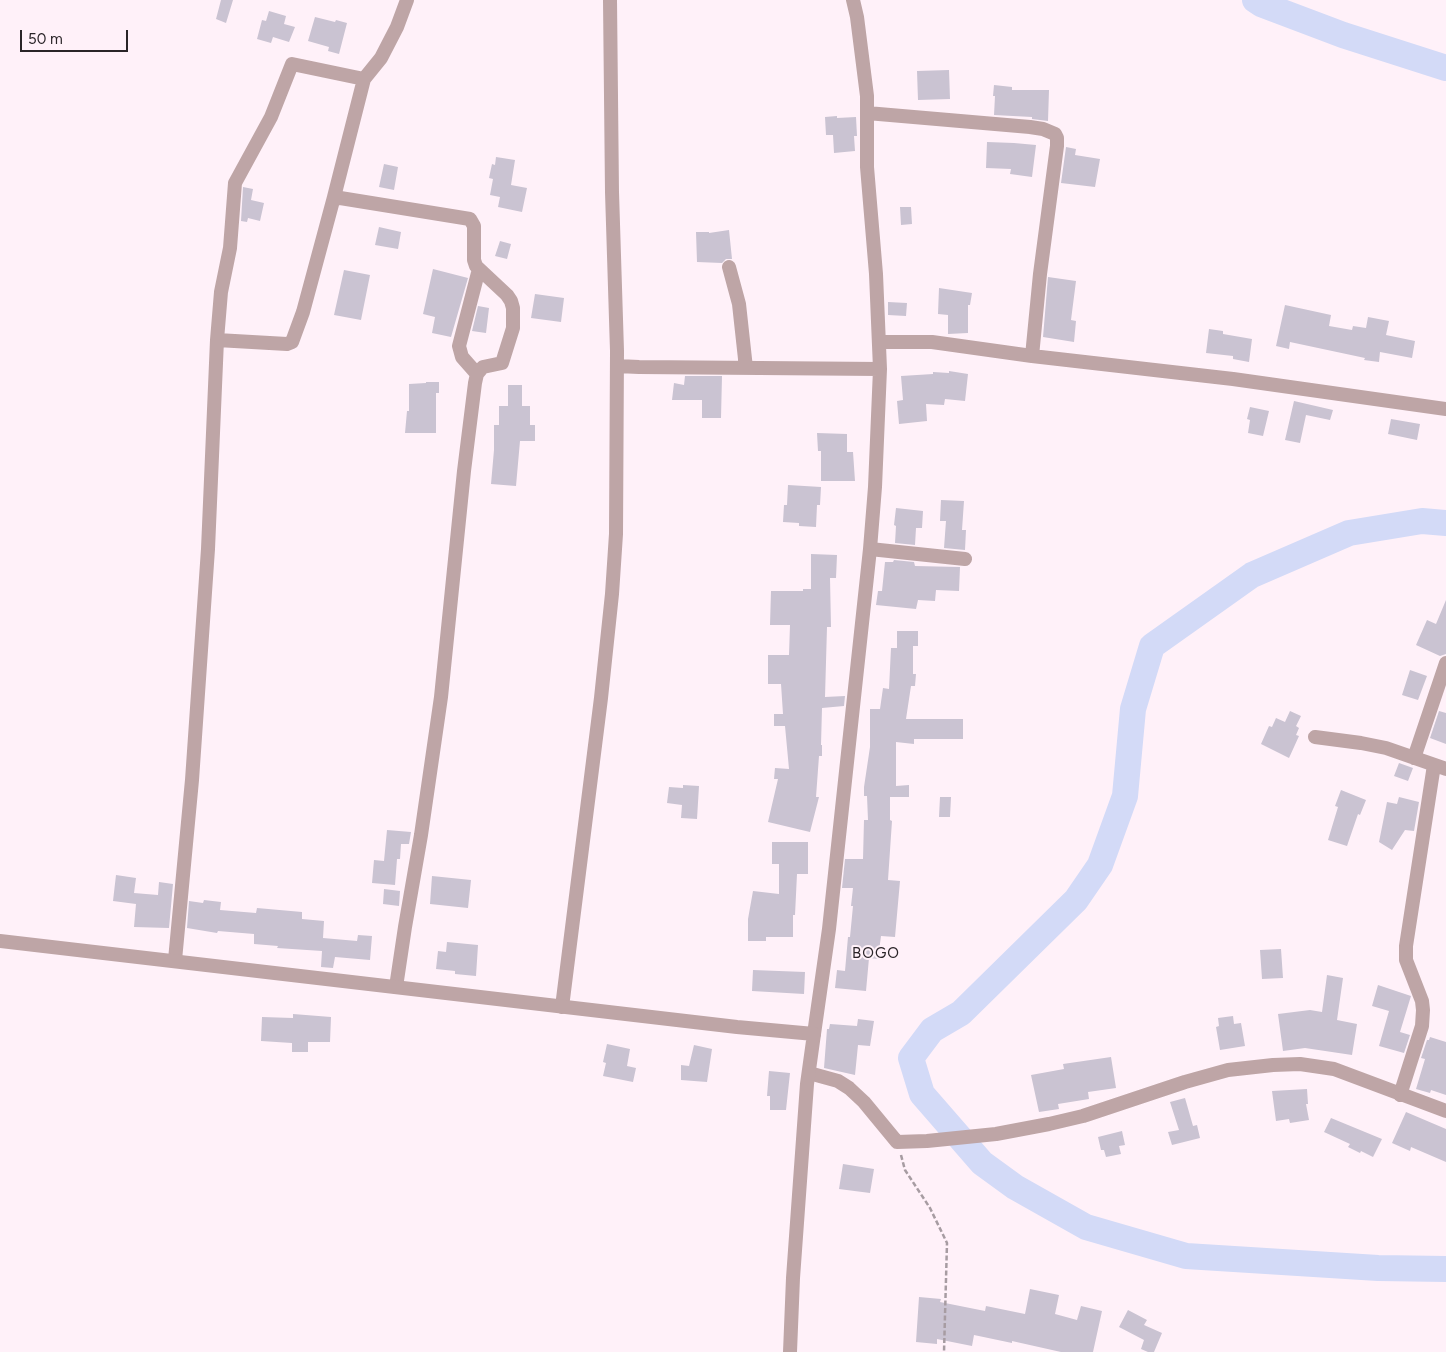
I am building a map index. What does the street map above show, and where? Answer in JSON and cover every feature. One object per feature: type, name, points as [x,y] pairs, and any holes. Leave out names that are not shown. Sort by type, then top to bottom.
[{"type":"street","points":[[217,340],[287,344],[292,342],[334,197],[364,79],[381,58],[397,27],[407,0]]},
{"type":"street","points":[[562,1007],[601,698],[616,534],[615,446],[617,366],[612,228],[610,0]]},
{"type":"street","points":[[790,1352],[809,1073],[829,929],[875,488],[880,342],[866,167],[867,113],[864,72],[853,0]]},
{"type":"street","points":[[175,960],[192,780],[208,549],[217,340],[221,292],[230,248],[235,184],[271,117],[282,92],[290,66],[295,64],[364,79]]},
{"type":"street","points":[[867,113],[1030,127],[1043,129],[1055,134],[1057,146],[1041,264],[1032,356]]},
{"type":"street","points":[[334,197],[470,219],[474,226],[474,260],[476,266],[512,301],[513,328],[502,363],[482,367],[476,374],[441,697],[396,987]]},
{"type":"street","points":[[729,267],[739,304],[746,368]]},
{"type":"street","points":[[476,374],[462,357],[459,346],[479,269]]},
{"type":"street","points":[[880,342],[932,342],[1032,356],[1233,379],[1446,408]]},
{"type":"street","points":[[617,366],[880,370]]},
{"type":"street","points":[[870,549],[964,558]]},
{"type":"street","points":[[1414,758],[1446,663]]},
{"type":"street","points":[[1315,737],[1386,748],[1440,767],[1411,903],[1406,946],[1406,960],[1422,1001],[1422,1026],[1400,1095]]},
{"type":"street","points":[[0,941],[737,1027],[814,1034]]},
{"type":"street","points":[[809,1073],[838,1081],[849,1088],[864,1102],[897,1142],[996,1134],[1049,1124],[1083,1116],[1184,1082],[1228,1070],[1300,1064],[1334,1070],[1446,1111]]},
{"type":"path","points":[[897,1142],[905,1170],[930,1208],[947,1242],[944,1352]]},
{"type":"building","points":[[221,0],[233,0],[226,23],[216,19]]},
{"type":"building","points":[[269,11],[286,16],[284,24],[295,27],[289,42],[273,37],[271,43],[257,39],[262,20],[266,21]]},
{"type":"building","points":[[315,17],[347,23],[339,54],[328,51],[329,47],[308,41]]},
{"type":"building","points":[[949,70],[950,99],[918,100],[917,71]]},
{"type":"building","points":[[994,85],[1012,87],[1012,90],[1049,90],[1048,121],[1032,119],[1032,117],[994,115]]},
{"type":"building","points":[[837,116],[837,118],[856,117],[857,136],[854,136],[855,151],[834,153],[833,135],[826,135],[825,117]]},
{"type":"building","points":[[987,142],[1036,145],[1032,177],[1010,174],[1011,169],[986,168]]},
{"type":"building","points":[[1066,147],[1076,149],[1075,155],[1100,159],[1095,187],[1061,183]]},
{"type":"building","points":[[496,157],[515,160],[511,185],[527,188],[522,212],[498,207],[500,197],[490,195],[493,179],[489,178],[492,164],[495,165]]},
{"type":"building","points":[[384,164],[398,167],[394,190],[379,187]]},
{"type":"building","points":[[243,187],[253,189],[251,200],[264,203],[260,221],[248,218],[247,222],[241,221]]},
{"type":"building","points":[[900,207],[911,207],[912,224],[901,225]]},
{"type":"building","points":[[379,227],[401,232],[398,249],[375,245]]},
{"type":"building","points":[[729,230],[732,259],[726,259],[722,263],[697,262],[696,232],[709,233]]},
{"type":"building","points":[[500,241],[511,244],[507,259],[495,256]]},
{"type":"building","points":[[433,269],[468,278],[451,337],[432,333],[435,317],[423,314]]},
{"type":"building","points":[[344,270],[370,275],[361,320],[334,315]]},
{"type":"building","points":[[1048,277],[1076,281],[1071,320],[1076,321],[1074,342],[1043,337]]},
{"type":"building","points":[[939,288],[972,293],[970,305],[968,305],[968,333],[948,334],[948,315],[938,314]]},
{"type":"building","points":[[535,294],[564,298],[561,322],[531,318]]},
{"type":"building","points":[[888,302],[907,303],[906,316],[888,315]]},
{"type":"building","points":[[1285,305],[1331,315],[1329,326],[1352,330],[1353,326],[1366,328],[1368,317],[1389,321],[1386,335],[1415,341],[1412,358],[1380,352],[1379,362],[1290,342],[1289,349],[1276,346]]},
{"type":"building","points":[[478,306],[489,308],[486,333],[472,331]]},
{"type":"building","points":[[1209,329],[1223,331],[1223,334],[1252,339],[1249,362],[1233,359],[1233,356],[1206,353]]},
{"type":"building","points":[[949,371],[968,374],[965,401],[945,399],[944,405],[926,404],[927,421],[899,424],[897,401],[903,400],[901,376],[933,374],[933,372],[949,373]]},
{"type":"building","points":[[685,376],[722,376],[721,418],[702,418],[702,400],[672,400],[674,383],[684,385]]},
{"type":"building","points":[[439,382],[439,393],[436,393],[436,433],[405,433],[407,411],[409,411],[409,384]]},
{"type":"building","points":[[508,385],[522,385],[522,406],[530,406],[530,425],[535,425],[535,441],[520,441],[516,486],[491,484],[494,425],[499,425],[499,406],[508,406]]},
{"type":"building","points":[[1294,401],[1333,410],[1330,420],[1306,415],[1300,443],[1285,440]]},
{"type":"building","points":[[1250,407],[1269,411],[1263,436],[1248,433],[1250,420],[1247,419]]},
{"type":"building","points":[[1391,419],[1420,424],[1417,440],[1388,434]]},
{"type":"building","points":[[817,433],[847,434],[847,452],[853,452],[855,481],[821,481],[821,451],[818,451]]},
{"type":"building","points":[[788,485],[821,487],[820,505],[817,505],[816,527],[799,526],[799,523],[783,522],[784,505],[787,505]]},
{"type":"building","points":[[941,500],[964,501],[962,530],[966,530],[965,550],[944,548],[946,521],[940,521]]},
{"type":"building","points":[[896,508],[923,511],[922,528],[916,528],[915,545],[895,543],[896,526],[894,525]]},
{"type":"building","points":[[811,554],[837,555],[836,578],[830,578],[831,627],[827,627],[825,697],[845,696],[844,706],[822,708],[822,756],[819,756],[816,797],[819,797],[810,832],[768,822],[778,779],[774,779],[775,768],[789,769],[785,726],[774,726],[774,714],[783,714],[781,684],[768,684],[768,655],[789,655],[790,625],[770,625],[771,591],[803,591],[803,589],[811,589]]},
{"type":"building","points":[[894,560],[914,562],[915,566],[960,567],[959,591],[936,590],[935,601],[918,600],[916,609],[876,605],[878,591],[882,591],[885,562],[893,562]]},
{"type":"building","points":[[1446,600],[1446,654],[1440,656],[1416,645],[1427,620],[1436,624]]},
{"type":"building","points":[[897,631],[918,631],[918,646],[913,646],[913,674],[916,674],[915,686],[911,686],[906,719],[963,719],[963,739],[914,739],[914,744],[896,742],[896,786],[909,785],[909,797],[890,797],[890,820],[892,821],[888,880],[900,881],[895,937],[881,936],[878,959],[869,958],[866,991],[835,988],[837,970],[845,971],[853,906],[851,906],[853,888],[842,888],[845,859],[863,859],[864,820],[868,820],[867,796],[864,796],[864,787],[870,747],[870,709],[880,709],[883,688],[889,689],[891,648],[897,648]]},
{"type":"building","points":[[1410,670],[1427,676],[1418,700],[1402,695]]},
{"type":"building","points":[[1290,711],[1301,716],[1296,726],[1299,728],[1296,735],[1299,736],[1289,758],[1261,744],[1269,726],[1272,727],[1276,718],[1285,722]]},
{"type":"building","points":[[1439,711],[1446,713],[1446,744],[1430,738]]},
{"type":"building","points":[[1399,763],[1413,768],[1408,781],[1394,776]]},
{"type":"building","points":[[683,785],[699,786],[697,819],[681,818],[682,805],[667,803],[669,787],[683,788]]},
{"type":"building","points":[[1341,790],[1366,800],[1360,815],[1358,814],[1347,846],[1328,840],[1338,807],[1335,806]]},
{"type":"building","points":[[940,797],[951,797],[950,817],[939,817]]},
{"type":"building","points":[[1399,797],[1419,802],[1414,831],[1405,830],[1392,850],[1379,842],[1387,802],[1397,804]]},
{"type":"building","points":[[387,830],[411,832],[409,844],[401,844],[400,859],[397,859],[395,885],[372,883],[374,860],[384,861]]},
{"type":"building","points":[[772,842],[808,842],[808,874],[797,874],[793,937],[766,937],[766,941],[748,941],[748,919],[753,891],[779,894],[779,864],[772,864]]},
{"type":"building","points":[[116,875],[136,878],[134,893],[158,895],[159,882],[173,884],[169,928],[134,927],[136,904],[113,901]]},
{"type":"building","points":[[432,876],[471,880],[468,908],[430,904]]},
{"type":"building","points":[[384,889],[400,891],[399,906],[383,904]]},
{"type":"building","points":[[204,900],[221,902],[220,910],[256,913],[257,908],[302,912],[302,919],[324,921],[323,938],[357,941],[358,935],[372,936],[370,960],[335,957],[333,968],[321,967],[322,951],[277,948],[278,946],[254,944],[254,934],[218,931],[217,933],[187,928],[189,901],[203,903]]},
{"type":"building","points":[[447,942],[478,945],[476,976],[455,974],[455,971],[436,969],[438,951],[446,952]]},
{"type":"building","points":[[1281,949],[1283,978],[1262,979],[1260,950]]},
{"type":"building","points":[[753,970],[805,972],[804,994],[752,991]]},
{"type":"building","points":[[1327,975],[1343,978],[1337,1020],[1357,1024],[1352,1055],[1305,1048],[1283,1051],[1278,1014],[1310,1010],[1322,1012]]},
{"type":"building","points":[[1378,985],[1411,996],[1400,1032],[1410,1035],[1404,1053],[1379,1046],[1389,1011],[1372,1006]]},
{"type":"building","points":[[293,1014],[331,1017],[330,1042],[308,1042],[308,1052],[292,1052],[292,1043],[261,1041],[262,1017],[293,1018]]},
{"type":"building","points":[[1233,1016],[1234,1024],[1241,1023],[1245,1046],[1220,1050],[1216,1027],[1219,1026],[1218,1018]]},
{"type":"building","points":[[858,1019],[874,1021],[870,1046],[858,1045],[855,1075],[824,1068],[827,1029],[829,1029],[830,1024],[857,1026]]},
{"type":"building","points":[[1430,1037],[1446,1042],[1446,1095],[1431,1090],[1430,1093],[1416,1089],[1425,1059],[1421,1058],[1427,1040]]},
{"type":"building","points":[[607,1044],[630,1049],[627,1066],[636,1068],[633,1082],[603,1076],[606,1063],[603,1062]]},
{"type":"building","points":[[694,1045],[712,1049],[707,1082],[681,1080],[681,1065],[689,1066]]},
{"type":"building","points":[[1111,1057],[1116,1088],[1088,1092],[1089,1099],[1058,1104],[1059,1109],[1039,1112],[1031,1075],[1064,1069],[1063,1064]]},
{"type":"building","points":[[769,1071],[790,1073],[786,1110],[770,1110],[770,1096],[767,1096]]},
{"type":"building","points":[[1307,1089],[1308,1104],[1306,1104],[1309,1120],[1290,1123],[1289,1119],[1276,1121],[1272,1091]]},
{"type":"building","points":[[1185,1098],[1193,1126],[1197,1125],[1200,1138],[1172,1145],[1168,1132],[1179,1130],[1170,1102]]},
{"type":"building","points":[[1406,1112],[1446,1129],[1446,1162],[1411,1147],[1410,1151],[1392,1143]]},
{"type":"building","points":[[1331,1118],[1382,1139],[1373,1157],[1348,1147],[1350,1144],[1324,1132]]},
{"type":"building","points":[[1122,1131],[1125,1145],[1119,1146],[1121,1154],[1106,1157],[1104,1150],[1101,1150],[1098,1137]]},
{"type":"building","points":[[843,1164],[874,1169],[870,1193],[839,1189]]},
{"type":"building","points":[[1030,1289],[1059,1295],[1055,1314],[1077,1320],[1081,1306],[1102,1311],[1093,1352],[1061,1352],[974,1335],[972,1346],[937,1339],[937,1344],[916,1342],[919,1297],[941,1299],[940,1302],[985,1311],[986,1306],[1025,1314]]},
{"type":"building","points":[[1128,1310],[1147,1320],[1144,1325],[1162,1333],[1154,1352],[1141,1349],[1144,1340],[1119,1327]]},
{"type":"waterway","points":[[1255,0],[1343,35],[1446,68]]},
{"type":"waterway","points":[[1446,523],[1422,521],[1349,533],[1252,575],[1152,646],[1133,709],[1125,796],[1100,865],[1076,900],[961,1013],[932,1030],[911,1058],[922,1094],[982,1163],[1015,1187],[1086,1227],[1186,1256],[1378,1268],[1446,1269]]},
{"type":"district","name":"BOGO","points":[[876,954]]}]
